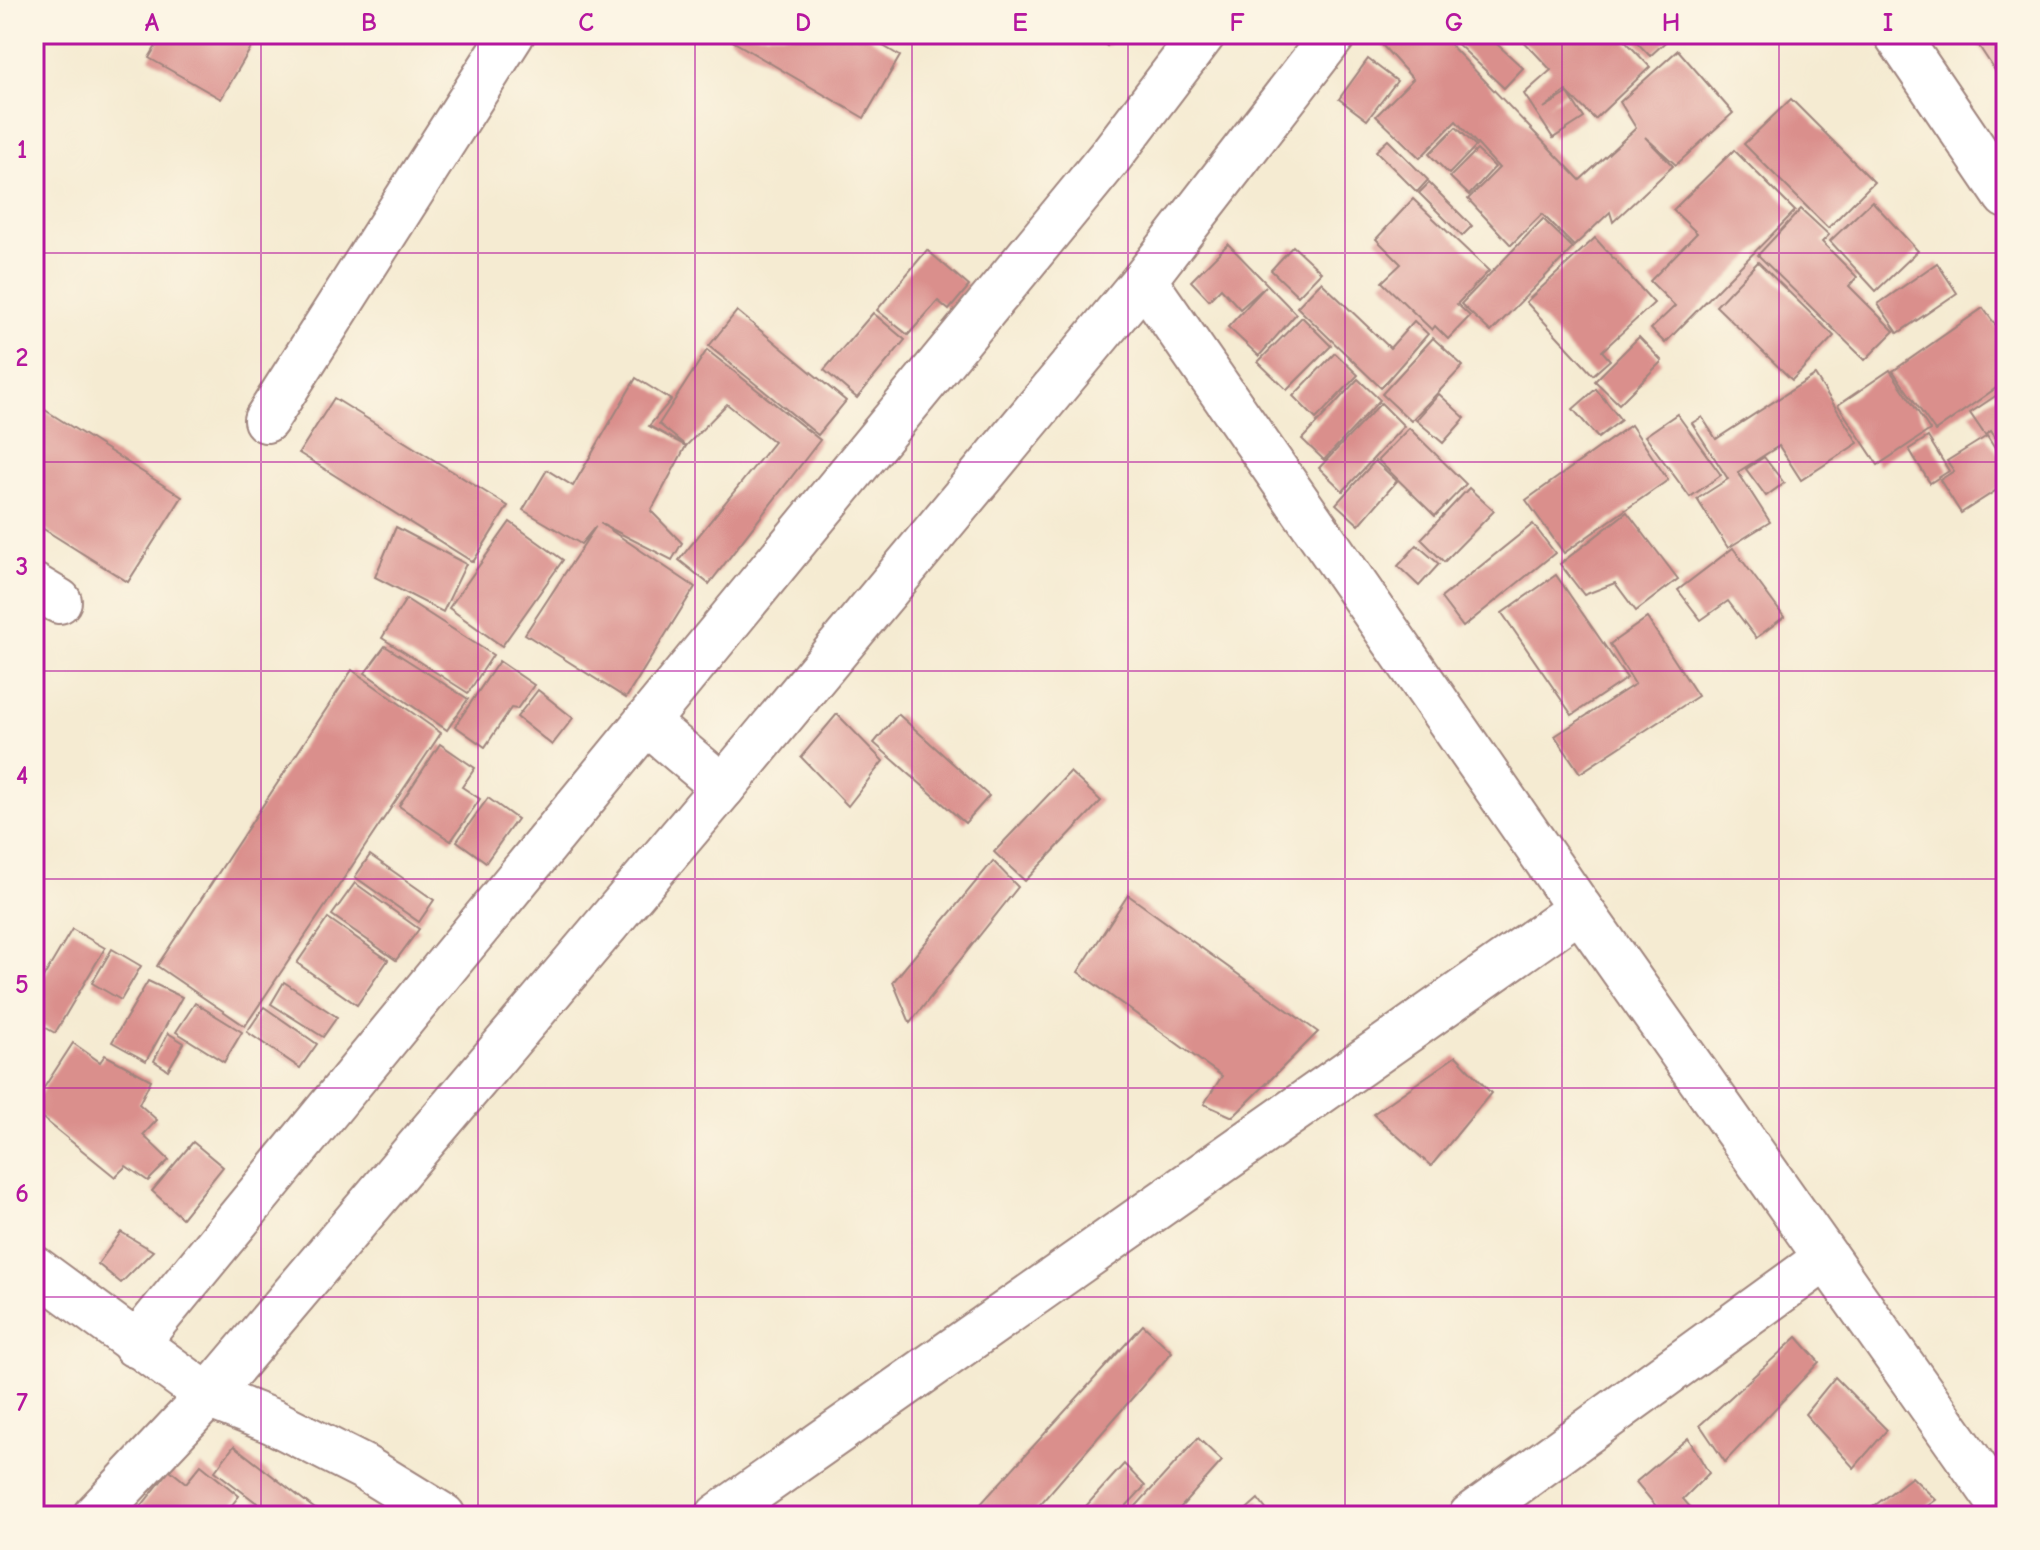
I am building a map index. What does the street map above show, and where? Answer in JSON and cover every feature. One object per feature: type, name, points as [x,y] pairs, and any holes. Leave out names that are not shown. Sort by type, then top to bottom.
[{"type":"street","points":[[266,420],[512,34]]},
{"type":"street","points":[[135,1345],[1109,158],[1203,34]]},
{"type":"street","points":[[95,1516],[208,1396],[723,787],[1144,280],[1334,34]]},
{"type":"street","points":[[1896,34],[2006,196]]},
{"type":"street","points":[[1144,280],[1580,909],[2006,1512]]},
{"type":"street","points":[[646,722],[723,787]]},
{"type":"street","points":[[718,1516],[1580,909]]},
{"type":"street","points":[[1471,1516],[1826,1258]]},
{"type":"street","points":[[34,1268],[208,1396],[274,1422],[365,1468],[443,1516]]},
{"type":"building","points":[[163,34],[259,34],[221,99],[149,58]]},
{"type":"building","points":[[632,34],[649,34],[644,42]]},
{"type":"building","points":[[732,34],[863,34],[900,56],[864,118],[729,39]]},
{"type":"building","points":[[1091,34],[1116,34],[1107,46]]},
{"type":"building","points":[[1395,34],[1440,34],[1580,180],[1636,128],[1620,102],[1678,50],[1733,113],[1676,165],[1645,137],[1673,166],[1613,222],[1610,212],[1574,246],[1542,214],[1511,245],[1468,199],[1499,168],[1456,121],[1420,158],[1376,116],[1413,79],[1383,46]]},
{"type":"building","points":[[1447,34],[1486,34],[1523,68],[1504,88]]},
{"type":"building","points":[[1517,34],[1619,34],[1650,67],[1595,119],[1566,91],[1544,108],[1568,93],[1584,118],[1553,138],[1524,94],[1551,70]]},
{"type":"building","points":[[1629,34],[1674,34],[1650,56]]},
{"type":"building","points":[[1971,34],[2006,34],[2006,87]]},
{"type":"building","points":[[1368,59],[1397,81],[1367,120],[1339,99]]},
{"type":"building","points":[[1791,99],[1874,182],[1828,228],[1744,144]]},
{"type":"building","points":[[1456,127],[1476,146],[1449,174],[1429,154]]},
{"type":"building","points":[[1388,140],[1428,180],[1417,192],[1376,151]]},
{"type":"building","points":[[1477,150],[1495,167],[1469,195],[1450,177]]},
{"type":"building","points":[[1734,150],[1795,211],[1665,343],[1651,329],[1675,306],[1650,281],[1697,233],[1673,210]]},
{"type":"building","points":[[1429,183],[1472,226],[1462,236],[1419,193]]},
{"type":"building","points":[[1413,199],[1489,271],[1457,304],[1470,316],[1448,339],[1435,326],[1432,330],[1382,282],[1401,264],[1376,239]]},
{"type":"building","points":[[1872,201],[1918,251],[1876,291],[1830,241]]},
{"type":"building","points":[[1801,209],[1829,235],[1822,242],[1857,277],[1849,286],[1894,331],[1865,360],[1758,255]]},
{"type":"building","points":[[1543,219],[1573,248],[1491,332],[1461,304]]},
{"type":"building","points":[[1595,238],[1654,303],[1602,351],[1610,360],[1593,375],[1526,302]]},
{"type":"building","points":[[1228,244],[1296,314],[1259,356],[1228,327],[1266,286],[1240,309],[1221,288],[1209,300],[1191,281]]},
{"type":"building","points":[[1293,246],[1321,272],[1298,296],[1271,270]]},
{"type":"building","points":[[927,250],[969,286],[949,310],[938,301],[908,335],[877,310]]},
{"type":"building","points":[[1758,262],[1834,336],[1792,380],[1716,306]]},
{"type":"building","points":[[1937,263],[1957,293],[1898,333],[1878,304]]},
{"type":"building","points":[[1321,282],[1390,348],[1414,321],[1428,334],[1381,388],[1297,307]]},
{"type":"building","points":[[1983,308],[2006,339],[2006,381],[1935,431],[1893,371]]},
{"type":"building","points":[[737,311],[846,401],[818,435],[709,346]]},
{"type":"building","points":[[873,313],[905,340],[857,398],[824,370]]},
{"type":"building","points":[[1302,317],[1331,346],[1287,390],[1258,362]]},
{"type":"building","points":[[1639,337],[1662,361],[1619,404],[1595,381]]},
{"type":"building","points":[[1433,338],[1463,366],[1411,421],[1382,394]]},
{"type":"building","points":[[707,350],[820,440],[709,584],[679,560],[774,442],[727,404],[686,446],[659,424]]},
{"type":"building","points":[[1335,353],[1358,375],[1316,419],[1293,396]]},
{"type":"building","points":[[1890,370],[1930,430],[1878,465],[1838,405]]},
{"type":"building","points":[[1815,375],[1858,443],[1801,480],[1779,446],[1738,472],[1770,522],[1728,548],[1697,499],[1728,479],[1692,423],[1702,417],[1716,439]]},
{"type":"building","points":[[636,378],[671,400],[649,426],[686,446],[651,511],[682,543],[672,560],[600,523],[695,587],[626,698],[525,634],[596,526],[581,544],[523,510],[547,470],[573,486]]},
{"type":"building","points":[[1358,379],[1380,400],[1324,460],[1302,439]]},
{"type":"building","points":[[1596,389],[1621,420],[1598,438],[1573,409]]},
{"type":"building","points":[[2006,389],[2006,454],[1991,431],[1985,435],[1970,413]]},
{"type":"building","points":[[1439,394],[1465,418],[1443,443],[1416,420]]},
{"type":"building","points":[[334,398],[508,506],[473,562],[299,453]]},
{"type":"building","points":[[34,403],[182,497],[128,582],[34,523]]},
{"type":"building","points":[[1381,403],[1404,426],[1343,491],[1319,468]]},
{"type":"building","points":[[1677,414],[1721,475],[1690,497],[1645,436]]},
{"type":"building","points":[[1631,425],[1668,480],[1564,553],[1526,500]]},
{"type":"building","points":[[1409,428],[1466,484],[1435,516],[1378,460]]},
{"type":"building","points":[[1987,436],[2006,466],[2006,484],[1961,513],[1940,480],[1954,471],[1947,461]]},
{"type":"building","points":[[1928,437],[1949,471],[1930,483],[1909,449]]},
{"type":"building","points":[[1764,457],[1784,483],[1766,496],[1746,469]]},
{"type":"building","points":[[1375,461],[1397,481],[1359,525],[1336,504]]},
{"type":"building","points":[[1469,488],[1494,511],[1444,562],[1421,539]]},
{"type":"building","points":[[1627,512],[1678,579],[1636,611],[1615,583],[1584,595],[1560,564]]},
{"type":"building","points":[[510,522],[563,560],[502,646],[449,608]]},
{"type":"building","points":[[1533,524],[1555,553],[1463,627],[1441,598]]},
{"type":"building","points":[[396,527],[466,564],[443,612],[375,577]]},
{"type":"building","points":[[1417,545],[1439,564],[1419,586],[1398,566]]},
{"type":"building","points":[[1733,548],[1784,617],[1756,638],[1728,601],[1701,620],[1678,590]]},
{"type":"building","points":[[1556,575],[1627,678],[1572,715],[1502,613]]},
{"type":"building","points":[[406,599],[493,655],[468,693],[382,638]]},
{"type":"building","points":[[1647,618],[1698,696],[1580,773],[1555,736],[1635,684],[1610,644]]},
{"type":"building","points":[[385,646],[468,699],[447,730],[365,673]]},
{"type":"building","points":[[499,661],[534,685],[517,709],[511,708],[485,747],[455,726]]},
{"type":"building","points":[[352,670],[441,733],[245,1026],[157,966]]},
{"type":"building","points":[[538,690],[573,718],[552,745],[517,717]]},
{"type":"building","points":[[837,714],[883,761],[848,806],[801,757]]},
{"type":"building","points":[[898,714],[989,796],[965,823],[874,743]]},
{"type":"building","points":[[440,744],[475,768],[462,787],[480,799],[451,841],[399,806]]},
{"type":"building","points":[[1070,772],[1101,801],[1025,881],[994,852]]},
{"type":"building","points":[[488,798],[517,819],[486,862],[457,841]]},
{"type":"building","points":[[370,855],[434,900],[419,922],[355,877]]},
{"type":"building","points":[[993,861],[1018,887],[910,1023],[893,982]]},
{"type":"building","points":[[355,883],[419,929],[396,960],[332,915]]},
{"type":"building","points":[[1128,895],[1318,1032],[1233,1117],[1204,1104],[1222,1076],[1078,972]]},
{"type":"building","points":[[328,918],[388,960],[357,1005],[297,963]]},
{"type":"building","points":[[72,929],[105,948],[55,1033],[34,1021],[34,993]]},
{"type":"building","points":[[112,949],[141,966],[121,1000],[92,983]]},
{"type":"building","points":[[148,981],[182,997],[146,1061],[112,1042]]},
{"type":"building","points":[[284,982],[337,1017],[323,1037],[271,1004]]},
{"type":"building","points":[[195,1003],[242,1032],[224,1062],[176,1032]]},
{"type":"building","points":[[264,1007],[317,1044],[300,1068],[247,1032]]},
{"type":"building","points":[[168,1033],[184,1043],[168,1070],[154,1061]]},
{"type":"building","points":[[73,1043],[100,1062],[105,1055],[151,1080],[139,1104],[157,1120],[143,1135],[169,1160],[148,1181],[126,1166],[115,1177],[34,1111],[34,1103]]},
{"type":"building","points":[[1456,1056],[1491,1093],[1431,1166],[1373,1114]]},
{"type":"building","points":[[193,1142],[223,1167],[182,1218],[152,1191]]},
{"type":"building","points":[[121,1232],[153,1251],[121,1283],[98,1264]]},
{"type":"building","points":[[1143,1325],[1172,1352],[1030,1516],[970,1516]]},
{"type":"building","points":[[1797,1337],[1819,1362],[1725,1462],[1700,1425]]},
{"type":"building","points":[[1835,1377],[1887,1430],[1854,1468],[1805,1414]]},
{"type":"building","points":[[1198,1438],[1222,1461],[1173,1516],[1127,1516]]},
{"type":"building","points":[[1688,1438],[1709,1473],[1683,1499],[1698,1516],[1664,1516],[1636,1482]]},
{"type":"building","points":[[234,1446],[324,1516],[274,1516],[215,1471]]},
{"type":"building","points":[[1124,1464],[1145,1486],[1117,1516],[1077,1516]]},
{"type":"building","points":[[201,1465],[239,1496],[223,1516],[147,1516],[139,1509],[170,1470],[186,1483]]},
{"type":"building","points":[[1912,1477],[1936,1500],[1913,1516],[1861,1516]]},
{"type":"building","points":[[1258,1499],[1271,1516],[1239,1516]]},
{"type":"building","points":[[1637,1509],[1643,1516],[1624,1516]]}]
